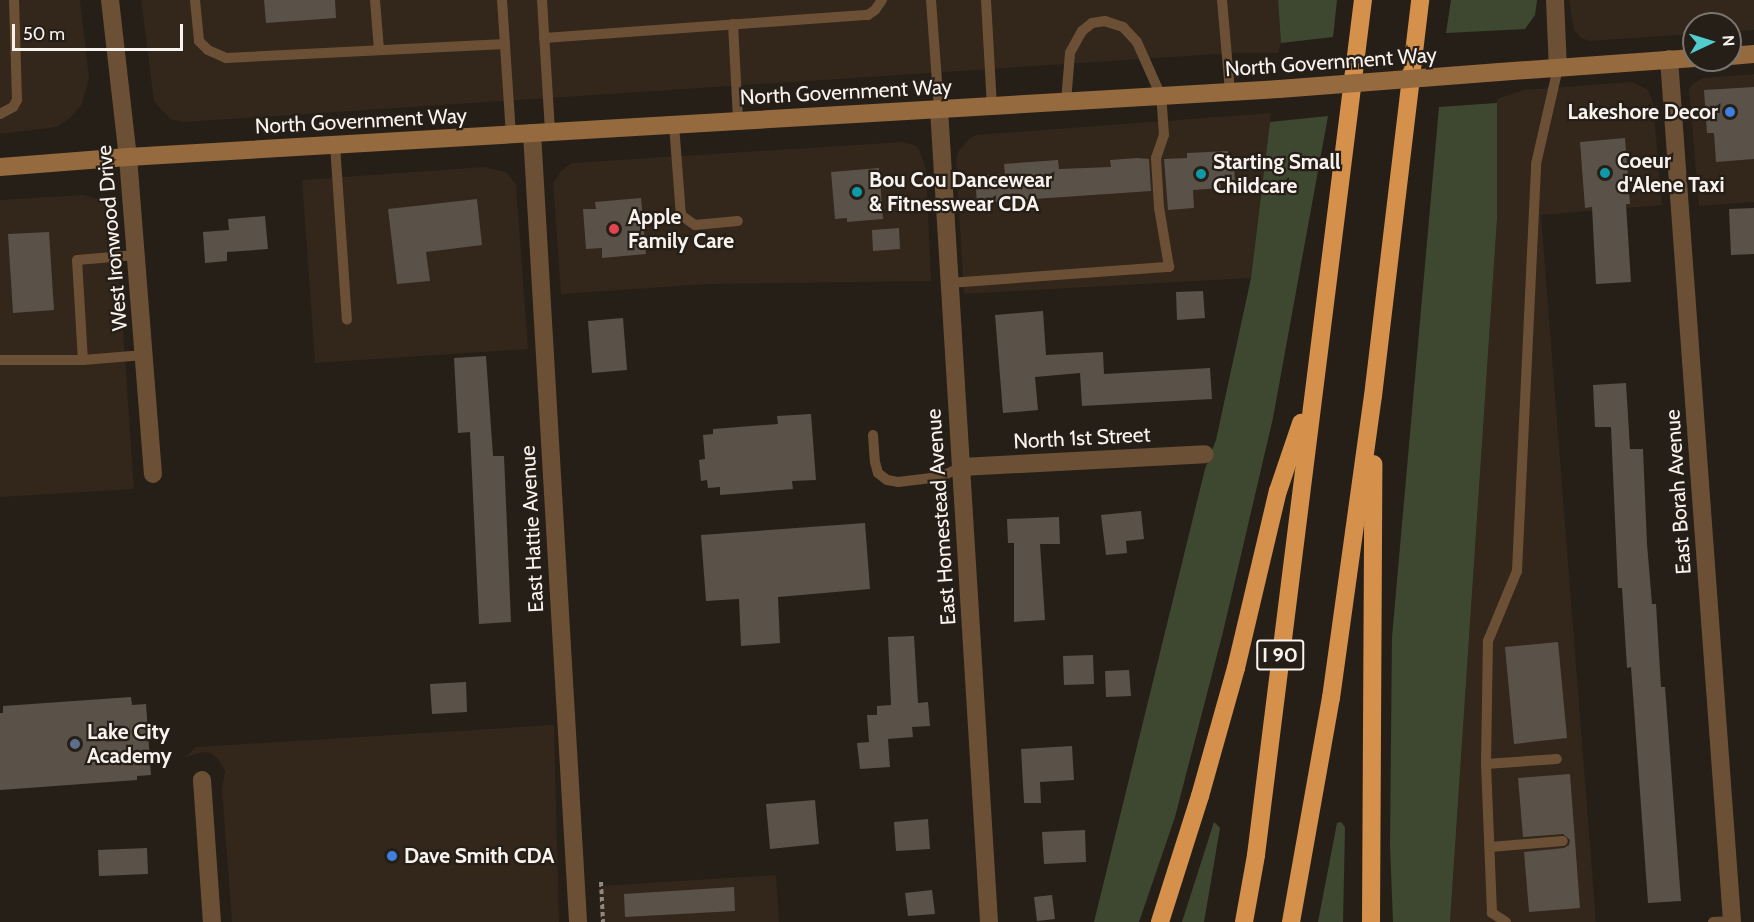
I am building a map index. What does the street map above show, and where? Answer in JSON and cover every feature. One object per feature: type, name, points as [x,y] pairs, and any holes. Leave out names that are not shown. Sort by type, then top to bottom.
[{"type":"highway","name":"I 90","points":[[1244,922],[1256,855],[1363,0]]},
{"type":"highway","name":"I 90","points":[[1291,922],[1331,698],[1373,396],[1420,0]]},
{"type":"highway","points":[[1160,922],[1200,796],[1236,668],[1278,491],[1313,387]]},
{"type":"highway","name":"I 90","points":[[1371,922],[1373,396]]},
{"type":"main road","name":"North Government Way","points":[[0,167],[128,157],[1279,89],[1682,58]]},
{"type":"street","name":"West Ironwood Drive","points":[[110,0],[128,157],[153,474]]},
{"type":"street","points":[[1555,0],[1558,68]]},
{"type":"street","name":"East Borah Avenue","points":[[1669,59],[1732,921]]},
{"type":"street","name":"East Homestead Avenue","points":[[939,109],[989,922]]},
{"type":"street","name":"East Hattie Avenue","points":[[532,133],[578,922]]},
{"type":"street","name":"North 1st Street","points":[[961,467],[1205,454]]},
{"type":"street","points":[[202,780],[212,922]]},
{"type":"lane","points":[[0,114],[13,107],[17,100],[14,0]]},
{"type":"lane","points":[[195,0],[199,41],[208,51],[226,58],[505,44]]},
{"type":"lane","points":[[375,0],[379,50]]},
{"type":"lane","points":[[502,0],[511,134]]},
{"type":"lane","points":[[542,0],[550,132]]},
{"type":"lane","points":[[544,38],[868,15],[882,0]]},
{"type":"lane","points":[[932,0],[939,109]]},
{"type":"lane","points":[[986,0],[992,106]]},
{"type":"lane","points":[[1222,0],[1230,92]]},
{"type":"lane","points":[[949,283],[1169,267],[1159,207],[1156,158],[1164,135],[1161,96],[1137,42],[1123,27],[1105,21],[1092,23],[1075,42],[1070,53],[1066,102]]},
{"type":"lane","points":[[734,24],[738,121]]},
{"type":"lane","points":[[1506,922],[1492,913],[1486,764],[1488,641],[1517,571],[1536,164],[1558,68]]},
{"type":"lane","points":[[674,125],[681,215],[694,225],[738,221]]},
{"type":"lane","points":[[335,145],[347,320]]},
{"type":"lane","points":[[83,360],[77,260],[136,255]]},
{"type":"lane","points":[[0,360],[83,360],[144,355]]},
{"type":"lane","points":[[873,435],[874,462],[878,473],[887,480],[940,477],[961,467]]},
{"type":"lane","points":[[1486,764],[1557,759]]},
{"type":"lane","points":[[1490,847],[1563,841]]},
{"type":"lane","points":[[1713,922],[1732,921]]},
{"type":"path","points":[[602,882],[603,922]]},
{"type":"shaded area","points":[[0,0],[80,0],[89,77],[82,104],[71,117],[57,127],[0,134]]},
{"type":"shaded area","points":[[141,0],[1278,0],[1281,43],[1278,53],[1233,53],[184,122],[170,119],[154,101]]},
{"type":"shaded area","points":[[1569,0],[1754,0],[1754,30],[1742,31],[1742,12],[1682,12],[1682,35],[1590,41],[1581,38],[1574,30]]},
{"type":"shaded area","points":[[1754,74],[1754,202],[1699,206],[1689,90],[1691,85],[1703,78]]},
{"type":"shaded area","points":[[1632,82],[1648,90],[1653,103],[1662,205],[1541,215],[1596,922],[1450,922],[1497,219],[1497,99],[1524,90]]},
{"type":"shaded area","points":[[1271,113],[1251,278],[964,294],[956,162],[958,152],[969,139],[976,135]]},
{"type":"shaded area","points":[[903,142],[916,146],[926,169],[931,281],[709,284],[561,294],[553,183],[562,170],[572,163]]},
{"type":"shaded area","points":[[484,167],[506,172],[516,184],[528,349],[315,363],[302,180]]},
{"type":"shaded area","points":[[84,195],[104,201],[113,210],[116,227],[134,489],[0,497],[0,200]]},
{"type":"shaded area","name":"Dave Smith CDA","points":[[554,725],[559,922],[232,922],[222,790],[225,771],[218,759],[211,753],[203,752],[185,757],[196,747]]},
{"type":"shaded area","points":[[776,875],[779,922],[600,922],[599,886]]},
{"type":"green space","points":[[1278,0],[1337,0],[1333,37],[1281,43]]},
{"type":"green space","points":[[1451,0],[1537,1],[1535,15],[1525,29],[1446,33]]},
{"type":"green space","points":[[1497,103],[1497,219],[1450,922],[1393,922],[1390,845],[1392,637],[1439,107]]},
{"type":"green space","points":[[1328,116],[1273,418],[1223,632],[1175,817],[1139,922],[1094,922],[1205,469],[1216,440],[1251,278],[1270,122]]},
{"type":"green space","points":[[1214,822],[1220,828],[1204,922],[1182,922]]},
{"type":"green space","points":[[1341,822],[1345,827],[1343,922],[1318,922],[1337,823]]},
{"type":"building","points":[[264,0],[335,0],[336,18],[266,23]]},
{"type":"building","name":"Lakeshore Decor","points":[[1754,87],[1754,159],[1716,162],[1714,133],[1707,133],[1704,90]]},
{"type":"building","points":[[1625,138],[1630,204],[1626,204],[1631,282],[1596,284],[1592,207],[1585,208],[1580,142]]},
{"type":"building","name":"Starting Small Childcare","points":[[1228,151],[1229,165],[1234,164],[1235,183],[1220,183],[1221,188],[1193,190],[1194,208],[1168,210],[1164,159],[1187,158],[1187,153]]},
{"type":"building","points":[[1149,159],[1151,191],[977,203],[975,176],[1005,174],[1004,164],[1058,160],[1059,169],[1111,167],[1110,160]]},
{"type":"building","name":"Bou Cou Dancewear & Fitnesswear CDA","points":[[879,168],[883,219],[847,222],[847,218],[835,219],[831,172]]},
{"type":"building","name":"Apple Family Care","points":[[641,198],[646,254],[602,258],[602,248],[586,249],[583,209],[596,209],[595,202]]},
{"type":"building","points":[[477,199],[482,245],[426,252],[430,281],[397,284],[388,209]]},
{"type":"building","points":[[1754,208],[1754,254],[1731,255],[1729,209]]},
{"type":"building","points":[[265,216],[268,249],[227,252],[227,261],[205,263],[203,232],[229,230],[228,219]]},
{"type":"building","points":[[899,228],[900,249],[873,251],[872,230]]},
{"type":"building","points":[[49,232],[54,310],[13,313],[8,234]]},
{"type":"building","points":[[1203,291],[1205,318],[1177,320],[1176,292]]},
{"type":"building","points":[[1043,311],[1046,355],[1103,352],[1104,374],[1210,368],[1212,399],[1082,406],[1080,373],[1035,377],[1038,410],[1003,413],[995,315]]},
{"type":"building","points":[[623,318],[627,370],[592,373],[588,321]]},
{"type":"building","points":[[486,356],[493,456],[504,456],[511,622],[479,624],[470,432],[458,433],[454,358]]},
{"type":"building","points":[[1626,383],[1630,449],[1643,449],[1652,604],[1656,604],[1661,687],[1665,687],[1681,901],[1648,903],[1631,667],[1627,668],[1622,588],[1618,588],[1611,427],[1595,427],[1593,385]]},
{"type":"building","points":[[811,414],[816,480],[792,481],[793,489],[720,495],[720,487],[708,488],[707,480],[701,481],[699,460],[705,459],[703,435],[713,434],[713,429],[778,424],[777,416]]},
{"type":"building","points":[[1141,511],[1144,539],[1126,541],[1127,553],[1106,555],[1101,515]]},
{"type":"building","points":[[1059,517],[1060,544],[1040,544],[1045,620],[1014,622],[1014,543],[1008,543],[1007,519]]},
{"type":"building","points":[[865,523],[870,589],[778,597],[780,643],[741,646],[739,599],[706,601],[701,535]]},
{"type":"building","points":[[914,636],[918,703],[928,702],[930,726],[912,727],[913,737],[888,739],[890,767],[860,769],[857,743],[869,742],[867,715],[877,715],[877,706],[891,705],[888,637]]},
{"type":"building","points":[[1558,642],[1567,738],[1514,744],[1505,647]]},
{"type":"building","points":[[1093,655],[1094,684],[1064,685],[1063,656]]},
{"type":"building","points":[[1129,670],[1131,696],[1106,697],[1105,671]]},
{"type":"building","points":[[466,682],[467,712],[432,714],[430,684]]},
{"type":"building","name":"Lake City Academy","points":[[131,697],[132,705],[146,704],[151,775],[137,776],[137,780],[0,790],[0,713],[3,713],[3,706]]},
{"type":"building","points":[[1072,746],[1074,780],[1040,782],[1041,803],[1024,803],[1021,749]]},
{"type":"building","points":[[1570,774],[1580,908],[1529,912],[1524,852],[1564,848],[1569,845],[1570,840],[1563,834],[1523,837],[1518,778]]},
{"type":"building","points":[[815,800],[819,844],[770,849],[766,804]]},
{"type":"building","points":[[928,819],[930,849],[896,851],[894,822]]},
{"type":"building","points":[[1085,830],[1086,862],[1044,864],[1042,832]]},
{"type":"building","points":[[147,848],[148,874],[99,876],[98,850]]},
{"type":"building","points":[[734,887],[735,911],[625,917],[624,894]]},
{"type":"building","points":[[932,890],[935,914],[908,916],[905,893]]},
{"type":"building","points":[[1052,895],[1055,919],[1037,921],[1034,897]]},
{"type":"place","name":"Lakeshore Decor","points":[[1730,112]]},
{"type":"place","name":"Coeur d'Alene Taxi","points":[[1605,173]]},
{"type":"place","name":"Starting Small Childcare","points":[[1201,174]]},
{"type":"place","name":"Bou Cou Dancewear & Fitnesswear CDA","points":[[857,192]]},
{"type":"place","name":"Apple Family Care","points":[[614,229]]},
{"type":"place","name":"Lake City Academy","points":[[75,744]]},
{"type":"place","name":"Dave Smith CDA","points":[[392,856]]}]
